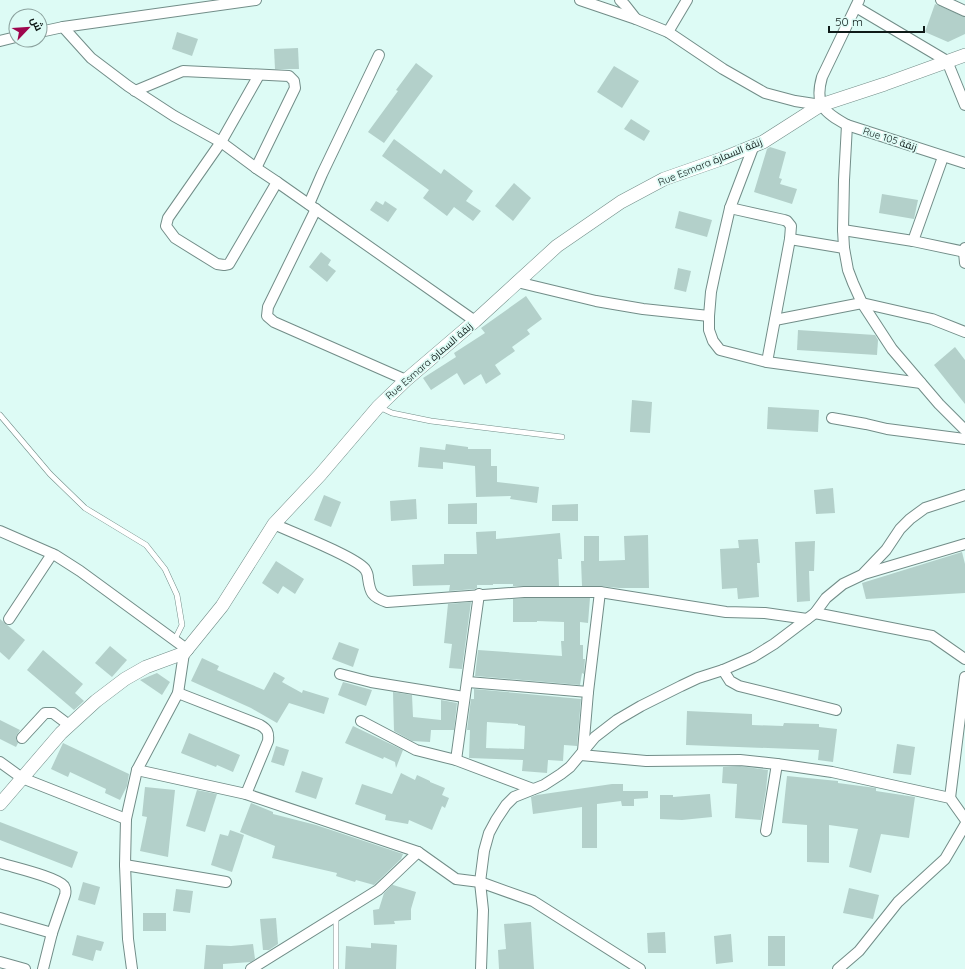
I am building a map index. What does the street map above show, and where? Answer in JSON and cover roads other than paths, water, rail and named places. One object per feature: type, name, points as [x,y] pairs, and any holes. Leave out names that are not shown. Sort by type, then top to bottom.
[{"type":"street","points":[[48,31],[256,0]]},
{"type":"street","points":[[580,0],[636,19],[668,32],[723,69],[765,93],[801,102],[821,105],[818,89],[822,77],[857,3],[947,61],[965,104]]},
{"type":"street","points":[[620,0],[626,5],[636,19]]},
{"type":"street","points":[[668,32],[687,0]]},
{"type":"street","points":[[941,0],[964,7]]},
{"type":"street","points":[[63,28],[91,58],[135,91],[174,116],[221,142],[475,321]]},
{"type":"street","points":[[379,55],[322,174],[313,207],[268,307],[267,316],[274,322],[406,380]]},
{"type":"street","name":"Rue Esmara زنقة السمارة","points":[[186,652],[222,606],[274,524],[320,475],[378,407],[406,380],[475,321],[557,246],[622,202],[664,179],[724,158],[763,142],[821,105],[965,55]]},
{"type":"street","points":[[135,91],[183,71],[289,76],[294,81],[295,88],[256,168]]},
{"type":"street","points":[[259,75],[221,142],[168,218],[166,226],[175,238],[217,264],[229,264],[278,182]]},
{"type":"street","name":"Rue 105 زنقة","points":[[821,105],[833,117],[848,125],[965,163]]},
{"type":"street","points":[[848,125],[844,180],[843,230],[844,248],[848,270],[862,303],[892,349],[921,383],[965,430]]},
{"type":"street","points":[[754,145],[730,208],[715,273],[709,316],[709,330],[711,338],[720,350],[767,362],[921,383]]},
{"type":"street","points":[[913,241],[944,157]]},
{"type":"street","points":[[730,208],[787,221],[791,226],[790,239],[767,362]]},
{"type":"street","points":[[843,230],[965,251],[965,263]]},
{"type":"street","points":[[790,239],[844,248]]},
{"type":"street","points":[[518,282],[596,301],[643,309],[709,316]]},
{"type":"street","points":[[775,320],[862,303],[932,320],[965,332]]},
{"type":"street","points":[[832,418],[887,429],[965,439]]},
{"type":"street","points":[[864,574],[886,550],[900,529],[910,519],[925,508],[965,494]]},
{"type":"street","points":[[274,524],[342,555],[363,567],[367,574],[371,594],[377,599],[387,602],[479,594],[524,592],[600,592],[726,612],[811,616],[932,636],[965,659]]},
{"type":"street","points":[[0,531],[52,554],[80,572],[174,641],[186,652]]},
{"type":"street","points":[[481,969],[483,910],[480,882],[484,851],[489,833],[506,805],[514,798],[544,785],[561,774],[582,753],[595,737],[641,706],[698,678],[724,670],[753,657],[774,644],[811,616],[826,598],[843,584],[864,574],[965,544]]},
{"type":"street","points":[[9,619],[52,554]]},
{"type":"street","points":[[582,753],[600,592]]},
{"type":"street","points":[[456,760],[479,594]]},
{"type":"street","points":[[132,969],[128,939],[125,865],[126,820],[137,770],[178,693],[186,652]]},
{"type":"street","points":[[0,804],[69,725],[96,701],[125,679],[146,667],[186,652]]},
{"type":"street","points":[[724,670],[730,681],[739,686],[836,710]]},
{"type":"street","points":[[340,674],[371,682],[464,697]]},
{"type":"street","points":[[950,798],[965,677]]},
{"type":"street","points":[[468,682],[588,692]]},
{"type":"street","points":[[178,693],[260,725],[268,731],[268,741],[246,794]]},
{"type":"street","points":[[22,738],[45,713],[53,713],[69,725]]},
{"type":"street","points":[[361,721],[416,750],[456,760],[533,790]]},
{"type":"street","points":[[582,753],[646,761],[740,760],[832,772],[950,798],[965,819]]},
{"type":"street","points":[[0,762],[22,778],[126,820]]},
{"type":"street","points":[[766,831],[777,764]]},
{"type":"street","points":[[137,770],[246,794],[418,852],[456,879],[480,882],[533,901],[640,969]]},
{"type":"street","points":[[838,969],[859,951],[898,902],[945,859],[965,825]]},
{"type":"street","points":[[251,969],[378,890],[418,852]]},
{"type":"street","points":[[0,863],[46,877],[63,884],[65,888],[65,895],[52,933],[43,969]]},
{"type":"street","points":[[125,865],[226,882]]},
{"type":"street","points":[[0,918],[52,933]]},
{"type":"street","points":[[0,962],[26,969]]},
{"type":"lane","points":[[378,407],[392,413],[431,421],[562,437]]},
{"type":"lane","points":[[0,415],[50,474],[85,508],[146,545],[165,569],[178,595],[182,625],[174,641]]},
{"type":"lane","points":[[336,916],[336,969]]}]
